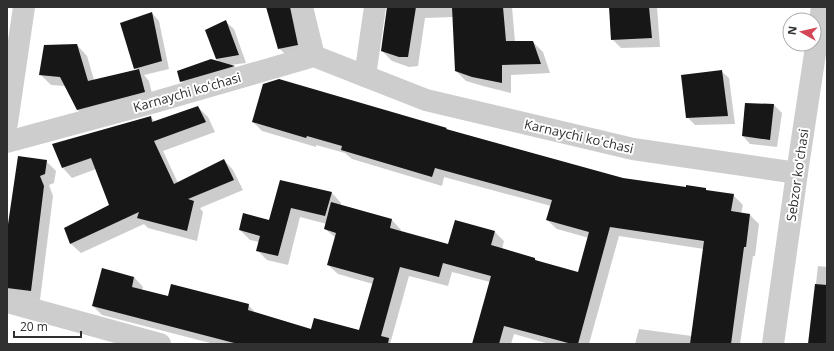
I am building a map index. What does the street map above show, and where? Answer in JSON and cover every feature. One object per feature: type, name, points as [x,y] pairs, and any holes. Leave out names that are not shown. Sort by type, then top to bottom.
[{"type":"street","points":[[7,123],[24,7]]},
{"type":"street","points":[[302,7],[314,56]]},
{"type":"street","points":[[365,76],[375,7]]},
{"type":"street","name":"Sebzor ko'chasi","points":[[773,344],[822,7]]},
{"type":"street","name":"Karnaychi koʻchasi","points":[[7,142],[155,102],[314,56],[426,100],[626,147],[797,173]]},
{"type":"street","points":[[7,302],[160,344]]},
{"type":"building","points":[[266,7],[290,7],[298,45],[278,49]]},
{"type":"building","points":[[387,7],[416,7],[408,57],[399,57],[381,51]]},
{"type":"building","points":[[452,7],[503,7],[506,41],[533,41],[541,64],[502,65],[502,83],[472,77],[455,71]]},
{"type":"building","points":[[609,7],[649,7],[652,38],[611,40]]},
{"type":"building","points":[[152,12],[162,61],[134,69],[120,23]]},
{"type":"building","points":[[226,20],[239,55],[216,59],[205,30]]},
{"type":"building","points":[[77,44],[88,81],[139,69],[145,92],[77,110],[60,77],[39,75],[44,45]]},
{"type":"building","points":[[211,59],[235,66],[180,82],[177,71]]},
{"type":"building","points":[[722,70],[728,116],[686,118],[681,75]]},
{"type":"building","points":[[279,79],[447,128],[446,129],[623,178],[686,187],[686,185],[706,188],[706,190],[734,194],[731,211],[750,214],[731,344],[690,344],[704,241],[610,227],[578,344],[572,344],[504,326],[499,344],[472,344],[491,276],[443,263],[439,277],[400,267],[381,336],[389,338],[388,344],[238,344],[92,306],[102,268],[134,277],[132,287],[168,296],[171,284],[249,304],[248,310],[311,329],[314,318],[359,330],[374,278],[327,265],[336,233],[324,229],[331,202],[392,219],[390,228],[448,244],[455,220],[495,231],[491,245],[535,258],[535,260],[578,272],[589,232],[546,220],[552,200],[435,168],[432,177],[341,150],[342,146],[307,136],[306,138],[252,122],[263,84]]},
{"type":"building","points":[[745,103],[774,104],[770,140],[742,136]]},
{"type":"building","points":[[198,106],[206,122],[154,141],[174,184],[224,159],[234,180],[188,199],[194,201],[187,231],[137,218],[139,212],[70,244],[64,228],[109,205],[91,158],[62,168],[52,144],[151,116],[152,122]]},
{"type":"building","points":[[18,156],[47,160],[45,174],[40,176],[44,186],[31,291],[7,288],[7,231]]},
{"type":"building","points":[[280,180],[332,192],[325,216],[291,208],[278,256],[256,251],[260,236],[239,230],[243,213],[269,220]]},
{"type":"building","points":[[815,284],[827,285],[827,344],[808,344]]}]
